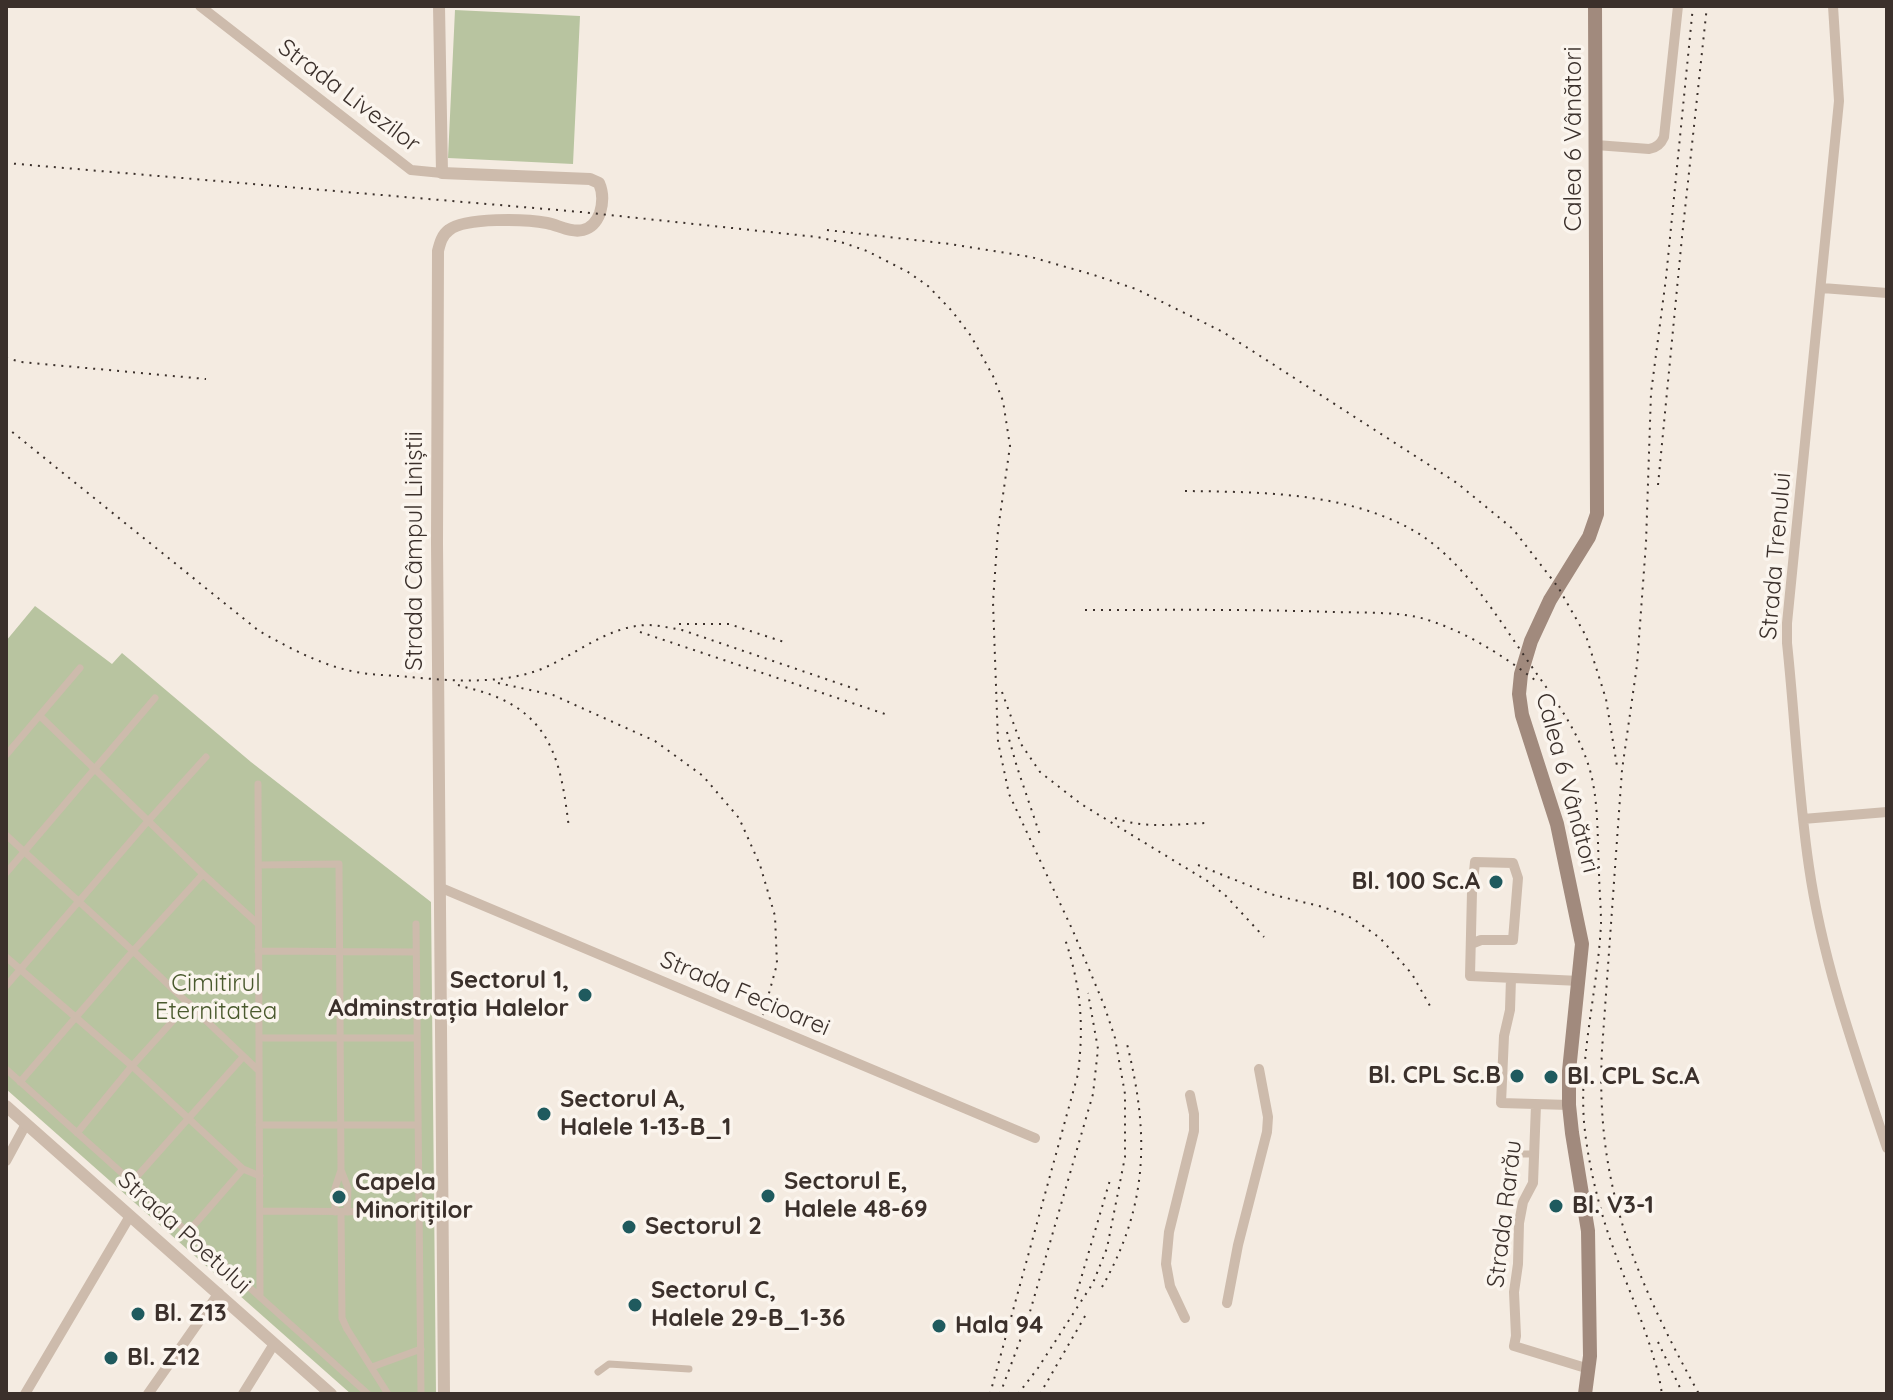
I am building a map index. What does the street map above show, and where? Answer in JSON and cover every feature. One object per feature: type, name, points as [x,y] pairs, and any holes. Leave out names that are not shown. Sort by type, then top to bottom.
[{"type":"main road","name":"Calea 6 Vânători","points":[[1585,1394],[1589,1369],[1588,1231],[1569,1105],[1581,932],[1557,824],[1522,715],[1519,694],[1521,674],[1537,629],[1550,600],[1589,537],[1597,514],[1595,6]]},
{"type":"street","name":"Strada Livezilor","points":[[200,6],[411,170],[442,173]]},
{"type":"street","points":[[439,6],[442,173]]},
{"type":"street","points":[[1596,145],[1649,149],[1662,142],[1678,6]]},
{"type":"street","name":"Strada Trenului","points":[[1833,6],[1839,101],[1787,623],[1809,867],[1829,968],[1887,1148]]},
{"type":"street","name":"Strada Câmpul Liniștii","points":[[442,173],[590,179],[599,183],[602,196],[596,222],[586,229],[573,230],[541,222],[468,222],[449,229],[438,251],[436,365],[444,1394]]},
{"type":"street","points":[[1822,288],[1887,293]]},
{"type":"street","points":[[6,755],[80,668]]},
{"type":"street","points":[[6,873],[155,698]]},
{"type":"street","points":[[40,716],[257,923]]},
{"type":"street","points":[[6,986],[206,757]]},
{"type":"street","points":[[258,784],[260,1297]]},
{"type":"street","points":[[1803,819],[1887,812]]},
{"type":"street","points":[[6,835],[189,1003],[259,1072]]},
{"type":"street","points":[[1471,944],[1481,940],[1513,940],[1518,878],[1513,863],[1475,862],[1472,892],[1470,976],[1580,981]]},
{"type":"street","points":[[259,865],[339,864],[342,1126],[341,1170],[335,1188],[341,1212],[342,1318],[388,1394]]},
{"type":"street","points":[[20,1082],[203,874]]},
{"type":"street","name":"Strada Fecioarei","points":[[439,887],[1035,1138]]},
{"type":"street","points":[[416,924],[421,1394]]},
{"type":"street","points":[[258,951],[416,952]]},
{"type":"street","points":[[6,957],[132,1066],[243,1169],[260,1176]]},
{"type":"street","points":[[1511,978],[1501,1103],[1569,1105]]},
{"type":"street","points":[[77,1133],[189,1003]]},
{"type":"street","points":[[259,1038],[417,1038]]},
{"type":"street","points":[[132,1182],[243,1057]]},
{"type":"street","points":[[6,1069],[368,1394]]},
{"type":"street","points":[[1227,1303],[1267,1132],[1268,1117],[1259,1069]]},
{"type":"street","points":[[1185,1318],[1170,1286],[1166,1264],[1169,1232],[1194,1131],[1190,1095]]},
{"type":"street","name":"Strada Rarău","points":[[1536,1105],[1533,1183],[1523,1202],[1519,1223],[1514,1346],[1589,1369]]},
{"type":"street","name":"Strada Poetului","points":[[6,1106],[331,1394]]},
{"type":"street","points":[[6,1161],[26,1124]]},
{"type":"street","points":[[259,1125],[418,1125]]},
{"type":"street","points":[[1514,1154],[1534,1154]]},
{"type":"street","points":[[188,1232],[243,1169]]},
{"type":"street","points":[[341,1170],[348,1188],[341,1212]]},
{"type":"street","points":[[261,1211],[420,1212]]},
{"type":"street","points":[[25,1394],[130,1216]]},
{"type":"street","points":[[148,1394],[219,1293]]},
{"type":"street","points":[[243,1394],[274,1344]]},
{"type":"street","points":[[372,1367],[421,1349]]},
{"type":"street","points":[[598,1372],[609,1364],[689,1369]]},
{"type":"green space","points":[[455,10],[580,16],[573,164],[448,158]]},
{"type":"green space","name":"Cimitirul Eternitatea","points":[[35,606],[112,664],[122,653],[251,762],[431,902],[436,1394],[351,1394],[6,1089],[6,641]]},
{"type":"railway","points":[[1693,6],[1666,278],[1651,393],[1646,543],[1637,665],[1622,770],[1602,1050],[1602,1099],[1605,1144],[1624,1229],[1656,1310],[1699,1394]]},
{"type":"railway","points":[[1658,485],[1707,6]]},
{"type":"railway","points":[[6,163],[581,212],[817,237],[867,251],[908,272],[928,286],[952,311],[971,336],[993,376],[1003,401],[1010,446],[998,530],[993,602],[998,742],[1009,794],[1104,1005],[1115,1038],[1125,1094],[1125,1157],[1107,1248],[1093,1283],[1018,1394]]},
{"type":"railway","points":[[827,230],[1031,257],[1136,289],[1223,332],[1457,483],[1513,529],[1558,587],[1586,636],[1606,699],[1617,766]]},
{"type":"railway","points":[[6,358],[21,362],[206,379]]},
{"type":"railway","points":[[6,427],[259,631],[332,666],[363,673],[433,679],[505,678],[539,670],[617,631],[650,625],[682,630],[861,691]]},
{"type":"railway","points":[[1185,491],[1300,496],[1356,507],[1409,528],[1446,555],[1478,590],[1576,736],[1587,761],[1596,800],[1601,916],[1584,1072],[1585,1134],[1603,1217],[1657,1367],[1662,1394]]},
{"type":"railway","points":[[1085,610],[1270,610],[1406,615],[1443,625],[1471,638],[1535,680]]},
{"type":"railway","points":[[679,624],[729,624],[784,642]]},
{"type":"railway","points":[[640,632],[888,715]]},
{"type":"railway","points":[[498,683],[553,695],[655,741],[703,776],[739,818],[760,865],[775,916],[777,964],[763,1015]]},
{"type":"railway","points":[[458,685],[494,696],[533,721],[553,752],[559,769],[569,828]]},
{"type":"railway","points":[[1002,692],[1021,744],[1040,772],[1081,804],[1209,882],[1264,937]]},
{"type":"railway","points":[[1007,732],[1040,835]]},
{"type":"railway","points":[[1115,818],[1149,825],[1207,823]]},
{"type":"railway","points":[[1198,865],[1270,894],[1323,907],[1352,918],[1380,938],[1412,974],[1430,1006]]},
{"type":"railway","points":[[990,1394],[1078,1074],[1080,1006],[1065,939]]},
{"type":"railway","points":[[1000,1394],[1027,1322],[1093,1094],[1098,1049],[1088,993]]},
{"type":"railway","points":[[1102,1287],[1129,1227],[1140,1168],[1139,1108],[1127,1044]]},
{"type":"railway","points":[[1075,1299],[1110,1180]]},
{"type":"railway","points":[[1040,1394],[1088,1311]]},
{"type":"railway","points":[[1658,1342],[1683,1394]]},
{"type":"place","name":"Bl. 100 Sc.A","points":[[1496,882]]},
{"type":"place","name":"Sectorul 1, Adminstrația Halelor","points":[[585,995]]},
{"type":"place","name":"Bl. CPL Sc.B","points":[[1517,1076]]},
{"type":"place","name":"Bl. CPL Sc.A","points":[[1551,1077]]},
{"type":"place","name":"Sectorul A, Halele 1-13-B_1","points":[[544,1114]]},
{"type":"place","name":"Sectorul E, Halele 48-69","points":[[768,1196]]},
{"type":"place","name":"Capela Minoriților","points":[[339,1197]]},
{"type":"place","name":"Bl. V3-1","points":[[1556,1206]]},
{"type":"place","name":"Sectorul 2","points":[[629,1227]]},
{"type":"place","name":"Sectorul C, Halele 29-B_1-36","points":[[635,1305]]},
{"type":"place","name":"Bl. Z13","points":[[138,1314]]},
{"type":"place","name":"Hala 94","points":[[939,1326]]},
{"type":"place","name":"Bl. Z12","points":[[111,1358]]}]
